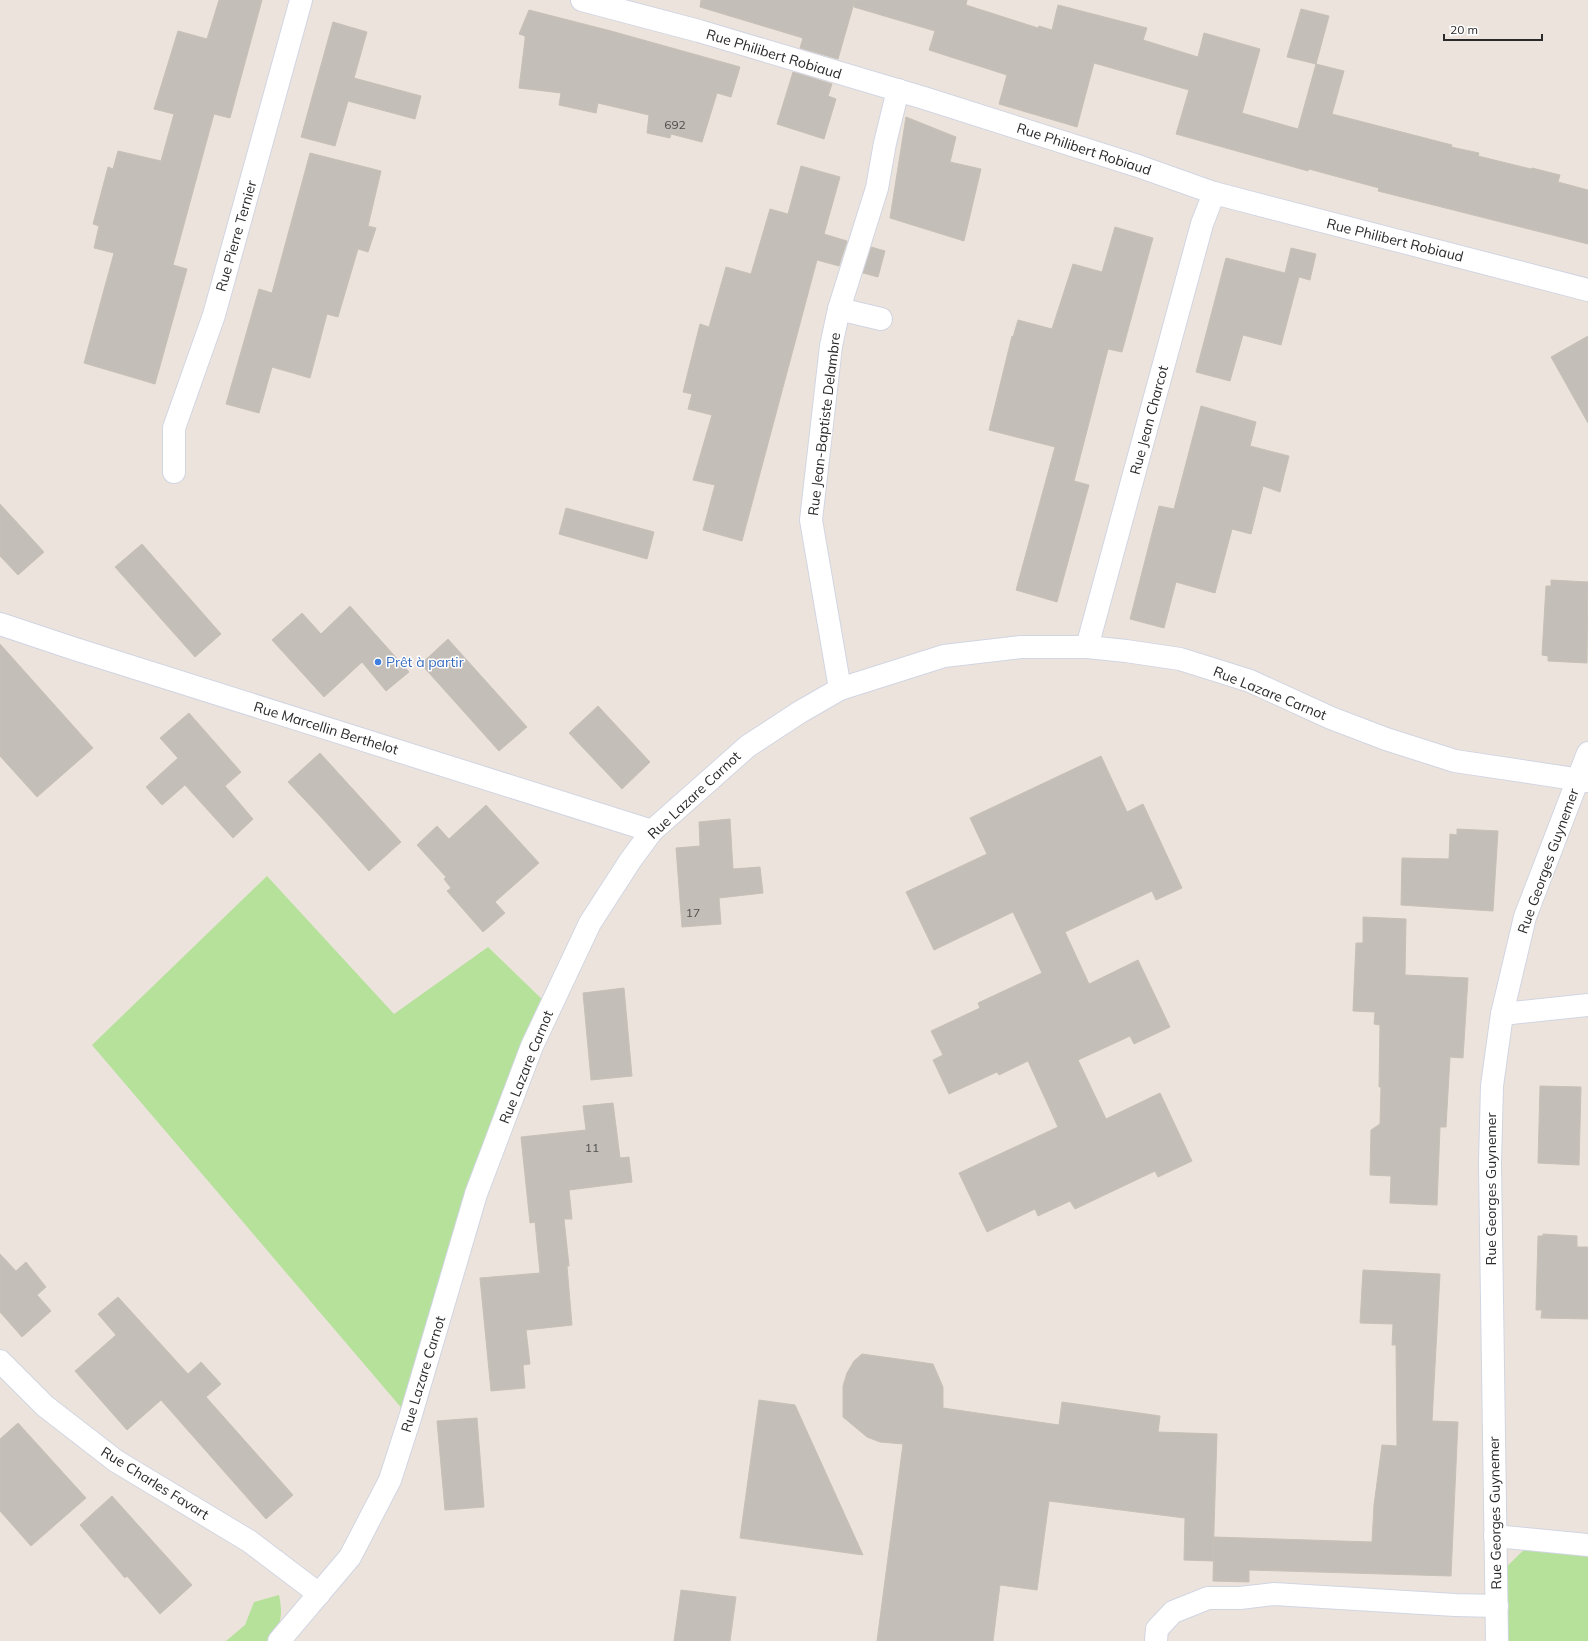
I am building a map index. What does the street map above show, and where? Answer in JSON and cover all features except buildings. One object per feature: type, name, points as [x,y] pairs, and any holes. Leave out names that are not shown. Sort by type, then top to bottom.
[{"type":"street","name":"Rue Pierre Ternier","points":[[174,472],[174,428],[214,315],[301,0]]},
{"type":"street","name":"Rue Philibert Robiaud","points":[[582,0],[699,31],[898,90],[1138,166],[1214,193],[1588,290]]},
{"type":"street","name":"Rue Jean-Baptiste Delambre","points":[[840,689],[812,520],[831,346],[839,309],[877,188],[885,143],[898,90]]},
{"type":"street","name":"Rue Jean Charcot","points":[[1087,647],[1202,224],[1214,193]]},
{"type":"street","points":[[839,309],[881,319]]},
{"type":"street","name":"Rue Marcellin Berthelot","points":[[0,624],[652,830]]},
{"type":"street","name":"Rue Lazare Carnot","points":[[279,1641],[350,1557],[390,1480],[410,1418],[476,1194],[532,1046],[590,923],[652,830],[748,746],[800,712],[840,689],[944,656],[1021,647],[1087,647],[1180,659],[1250,681],[1331,718],[1386,739],[1455,761],[1583,780]]},
{"type":"street","name":"Rue Georges Guynemer","points":[[1497,1641],[1490,1163],[1492,1086],[1502,1014],[1525,917],[1583,780],[1588,753]]},
{"type":"street","points":[[1502,1014],[1588,1005]]},
{"type":"street","name":"Rue Charles Favart","points":[[0,1360],[45,1406],[116,1461],[249,1541],[319,1594]]},
{"type":"street","points":[[1495,1536],[1588,1545]]},
{"type":"street","points":[[1156,1641],[1157,1629],[1173,1612],[1208,1598],[1240,1598],[1274,1594],[1455,1605],[1497,1606]]},
{"type":"green space","points":[[267,876],[394,1014],[488,947],[550,1007],[410,1418],[92,1045]]},
{"type":"green space","points":[[1535,1539],[1588,1545],[1588,1641],[1497,1641],[1496,1577]]},
{"type":"green space","points":[[279,1595],[281,1608],[280,1620],[276,1631],[267,1641],[226,1641],[245,1625],[254,1602]]},
{"type":"place","name":"Prêt à partir","points":[[378,662]]}]
